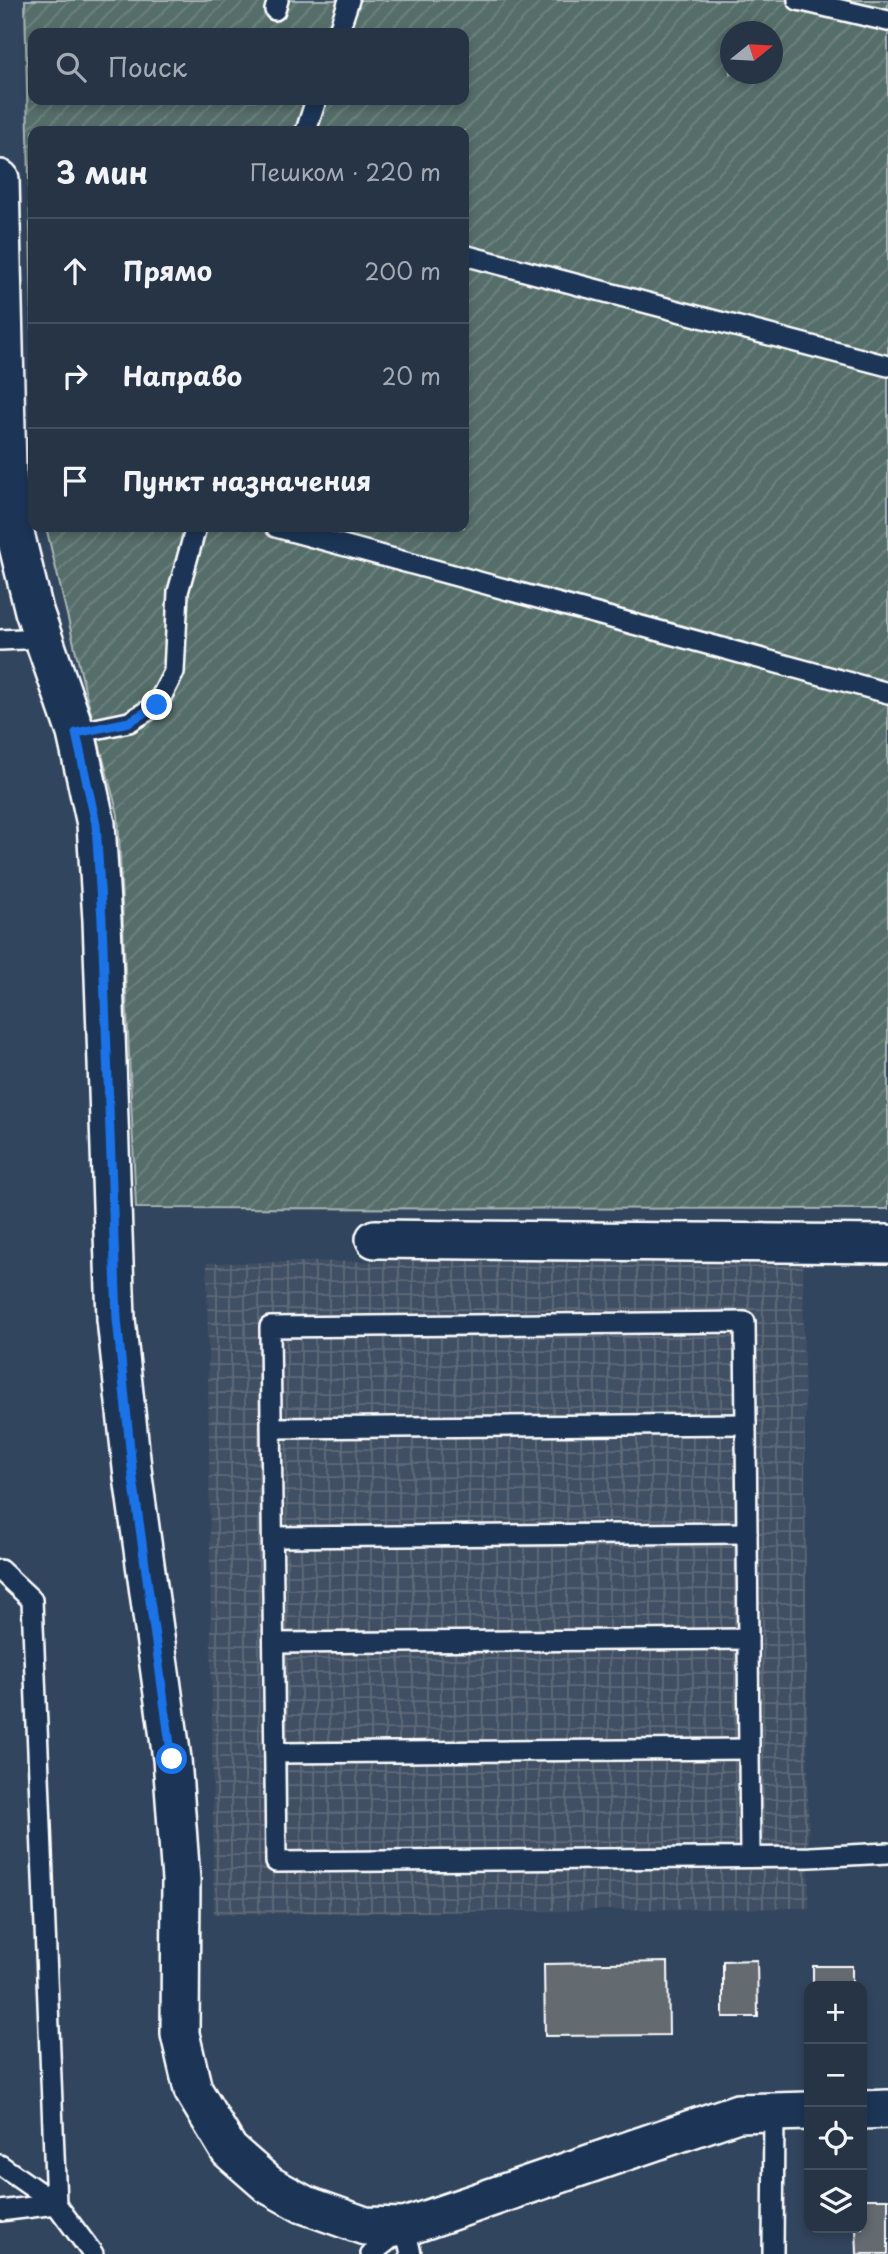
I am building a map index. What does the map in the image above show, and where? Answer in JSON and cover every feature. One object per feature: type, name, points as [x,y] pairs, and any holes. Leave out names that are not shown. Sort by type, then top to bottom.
[{"type":"street","points":[[0,179],[7,471],[13,525],[19,555],[44,638],[76,733],[96,824],[118,1332],[133,1478],[172,1759],[181,1880],[180,2034],[193,2090],[229,2150],[269,2185],[303,2204],[408,2240],[738,2113],[791,2112]]},
{"type":"street","points":[[374,1239],[888,1244]]},
{"type":"street","points":[[867,2110],[888,2109]]},
{"type":"lane","points":[[340,28],[349,0]]},
{"type":"lane","points":[[798,0],[888,21]]},
{"type":"lane","points":[[308,126],[314,105]]},
{"type":"lane","points":[[469,255],[888,366]]},
{"type":"lane","points":[[76,733],[129,722],[157,705],[174,672],[178,592],[194,532]]},
{"type":"lane","points":[[294,532],[888,693]]},
{"type":"lane","points":[[0,640],[44,638]]},
{"type":"lane","points":[[750,1857],[745,1322],[270,1327],[276,1862],[750,1857],[888,1853]]},
{"type":"lane","points":[[272,1428],[746,1424]]},
{"type":"lane","points":[[273,1537],[747,1533]]},
{"type":"lane","points":[[0,1570],[33,1600],[56,2204]]},
{"type":"lane","points":[[274,1643],[748,1639]]},
{"type":"lane","points":[[275,1753],[749,1749]]},
{"type":"lane","points":[[773,2254],[791,2112]]},
{"type":"lane","points":[[0,2165],[56,2204],[93,2254]]},
{"type":"lane","points":[[0,2211],[56,2204]]},
{"type":"lane","points":[[371,2254],[408,2240]]},
{"type":"shaded area","points":[[803,1257],[809,1908],[214,1914],[207,1263]]},
{"type":"green space","points":[[25,0],[888,0],[888,1209],[136,1208],[118,815],[47,532],[469,532],[469,126],[28,126],[28,136]]},
{"type":"building","points":[[757,1960],[758,2017],[723,2017],[723,1961]]},
{"type":"building","points":[[668,1962],[669,2035],[545,2036],[544,1964]]},
{"type":"building","points":[[813,1966],[852,1966],[852,1981],[813,1981]]},
{"type":"building","points":[[867,2199],[888,2199],[888,2254],[857,2254],[856,2233],[867,2233]]},
{"type":"route","points":[[157,705],[129,722],[76,733],[96,824],[117,1319],[133,1478],[172,1759]]}]
